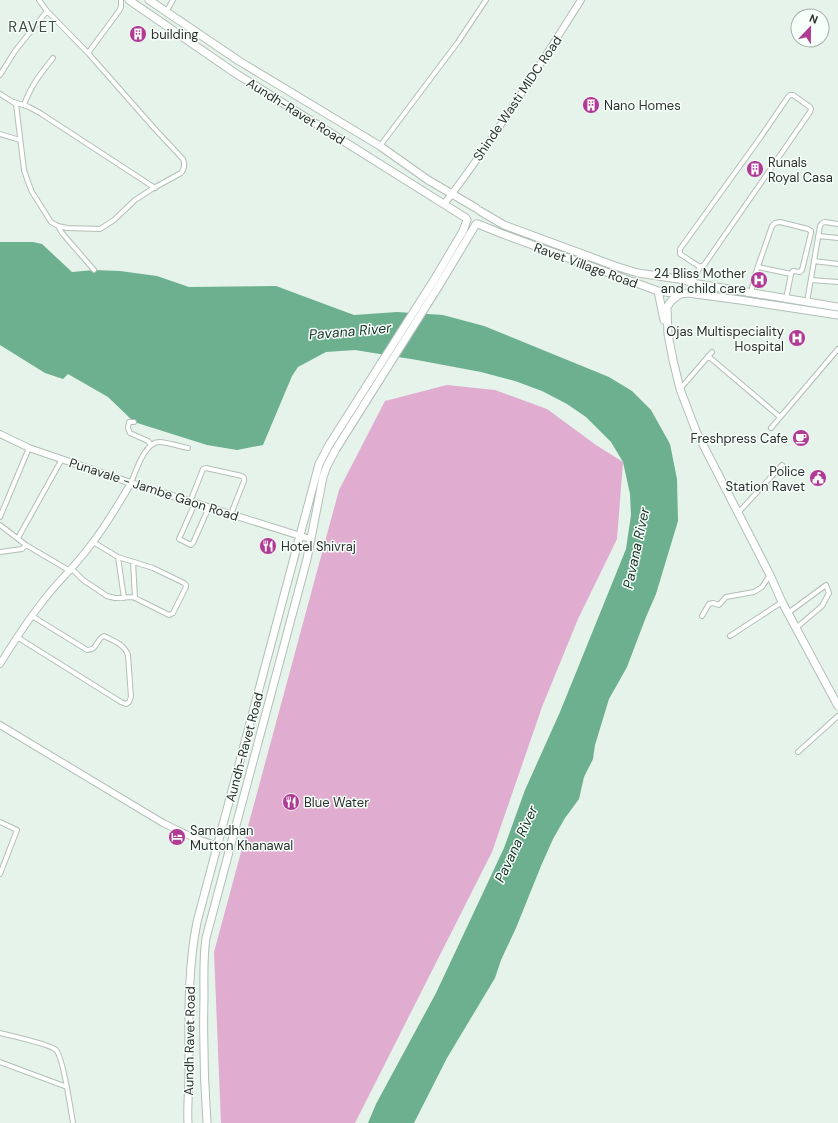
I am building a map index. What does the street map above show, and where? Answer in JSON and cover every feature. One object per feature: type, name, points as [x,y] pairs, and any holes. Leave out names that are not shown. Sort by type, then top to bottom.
[{"type":"main road","name":"Aundh-Ravet Road","points":[[129,0],[235,73],[445,203],[467,219]]},
{"type":"main road","name":"Aundh-Ravet Road","points":[[149,0],[239,61],[380,146],[428,180],[478,209]]},
{"type":"main road","points":[[320,477],[331,456],[437,282],[477,224],[482,220],[478,209],[467,213],[467,219],[463,231],[437,282]]},
{"type":"main road","name":"Ravet Village Road","points":[[478,209],[504,225],[638,273],[838,307]]},
{"type":"main road","points":[[467,219],[471,224],[477,224]]},
{"type":"main road","name":"Ravet Village Road","points":[[477,224],[656,291],[748,301],[838,315]]},
{"type":"main road","points":[[654,276],[650,286],[656,291],[668,334]]},
{"type":"main road","points":[[690,283],[690,288],[684,294],[671,301],[667,307],[668,334],[680,389],[696,431],[770,574],[782,602],[838,706]]},
{"type":"main road","name":"Aundh-Ravet Road","points":[[192,960],[197,922],[300,536],[320,477]]},
{"type":"main road","name":"Aundh-Ravet Road","points":[[204,961],[205,943],[209,924],[307,559],[320,477]]},
{"type":"main road","name":"Aundh Ravet Road","points":[[186,1121],[189,1076],[189,988],[192,960]]},
{"type":"main road","name":"Aundh Ravet Road","points":[[204,961],[204,1075],[207,1123]]},
{"type":"street","points":[[14,102],[17,107],[24,170],[32,192],[51,222],[58,226],[67,228],[100,229],[114,220],[135,200],[184,170],[185,164],[183,159],[88,53],[47,11],[39,0]]},
{"type":"street","points":[[88,53],[119,11],[121,7],[121,0]]},
{"type":"street","points":[[166,12],[173,0]]},
{"type":"street","points":[[380,146],[458,42],[486,0]]},
{"type":"street","name":"Shinde Wasti MIDC Road","points":[[445,203],[514,104],[581,0]]},
{"type":"street","points":[[1,72],[15,51],[47,11]]},
{"type":"street","points":[[24,105],[27,95],[35,82],[53,58]]},
{"type":"street","points":[[0,94],[14,102],[40,112],[155,188]]},
{"type":"street","points":[[690,283],[810,112],[810,107],[793,95],[788,97],[680,249],[680,254],[700,267]]},
{"type":"street","points":[[0,134],[20,140]]},
{"type":"street","points":[[751,292],[758,267],[772,226],[775,223],[780,222],[811,231],[802,270],[800,272],[794,271],[791,274],[758,267]]},
{"type":"street","points":[[807,302],[820,226],[825,222],[838,224]]},
{"type":"street","points":[[58,226],[62,233],[94,270]]},
{"type":"street","points":[[818,236],[838,238]]},
{"type":"street","points":[[814,261],[838,264]]},
{"type":"street","points":[[786,299],[791,274]]},
{"type":"street","points":[[811,280],[838,282]]},
{"type":"street","points":[[771,428],[838,349]]},
{"type":"street","points":[[680,389],[712,352]]},
{"type":"street","points":[[708,356],[780,418]]},
{"type":"street","points":[[134,422],[129,422],[128,428],[130,433],[148,441],[151,445]]},
{"type":"street","name":"Punavale - Jambe Gaon Road","points":[[0,434],[29,448],[131,483],[310,539]]},
{"type":"street","points":[[0,664],[32,616],[52,590],[71,570],[102,530],[131,483],[145,452],[151,445],[153,443],[160,442],[188,448]]},
{"type":"street","points":[[0,517],[29,448]]},
{"type":"street","points":[[18,538],[62,459]]},
{"type":"street","points":[[738,513],[782,465]]},
{"type":"street","points":[[208,507],[193,543],[191,545],[179,539],[203,469],[206,468],[242,476],[244,478],[231,514]]},
{"type":"street","points":[[0,525],[26,545],[71,570],[107,596],[115,598],[135,598],[169,615],[172,615],[186,585],[184,583],[153,568],[118,557],[93,542]]},
{"type":"street","points":[[0,552],[22,549],[26,545]]},
{"type":"street","points":[[118,557],[124,598]]},
{"type":"street","points":[[133,562],[135,598]]},
{"type":"street","points":[[702,616],[709,604],[713,603],[719,605],[726,597],[754,592],[762,587],[770,574]]},
{"type":"street","points":[[788,613],[826,585],[829,593],[822,606],[796,628]]},
{"type":"street","points":[[730,636],[782,602]]},
{"type":"street","points":[[17,637],[121,702],[126,704],[129,702],[131,697],[128,655],[126,649],[121,644],[104,636],[101,637],[96,646],[91,650],[86,650],[32,616]]},
{"type":"street","points":[[798,752],[838,716]]},
{"type":"street","points":[[0,725],[163,823],[192,837],[218,846]]},
{"type":"street","points":[[0,822],[17,830],[0,874]]},
{"type":"street","points":[[0,1032],[48,1046],[57,1051],[60,1056],[73,1123]]},
{"type":"street","points":[[0,1062],[67,1088]]},
{"type":"shaded area","points":[[447,385],[495,390],[547,409],[596,445],[623,462],[617,539],[578,619],[542,707],[492,852],[355,1123],[221,1123],[214,952],[339,490],[385,401]]},
{"type":"water","name":"Pavana River","points":[[0,242],[33,242],[42,244],[72,272],[94,270],[120,271],[157,276],[189,287],[276,286],[354,315],[397,312],[443,315],[484,326],[609,377],[632,391],[651,410],[670,444],[677,479],[678,521],[656,594],[627,667],[609,699],[595,745],[593,759],[584,777],[579,799],[565,818],[553,839],[501,960],[495,978],[447,1058],[414,1123],[368,1123],[376,1104],[436,993],[504,848],[525,790],[560,712],[626,549],[631,515],[630,494],[623,462],[611,442],[586,417],[567,404],[542,391],[515,381],[481,372],[355,350],[326,352],[298,367],[292,376],[263,445],[237,450],[207,445],[134,422],[108,397],[68,374],[63,379],[45,373],[0,345]]},
{"type":"place","name":"building","points":[[138,34]]},
{"type":"place","name":"Nano Homes","points":[[591,105]]},
{"type":"place","name":"Runals Royal Casa","points":[[755,169]]},
{"type":"place","name":"24 Bliss Mother and child care","points":[[759,280]]},
{"type":"place","name":"Ojas Multispeciality Hospital","points":[[797,338]]},
{"type":"place","name":"Freshpress Cafe","points":[[801,438]]},
{"type":"place","name":"Police Station Ravet","points":[[818,478]]},
{"type":"place","name":"Hotel Shivraj","points":[[268,546]]},
{"type":"place","name":"Blue Water","points":[[291,802]]},
{"type":"place","name":"Samadhan Mutton Khanawal","points":[[177,837]]},
{"type":"district","name":"RAVET","points":[[33,27]]}]
